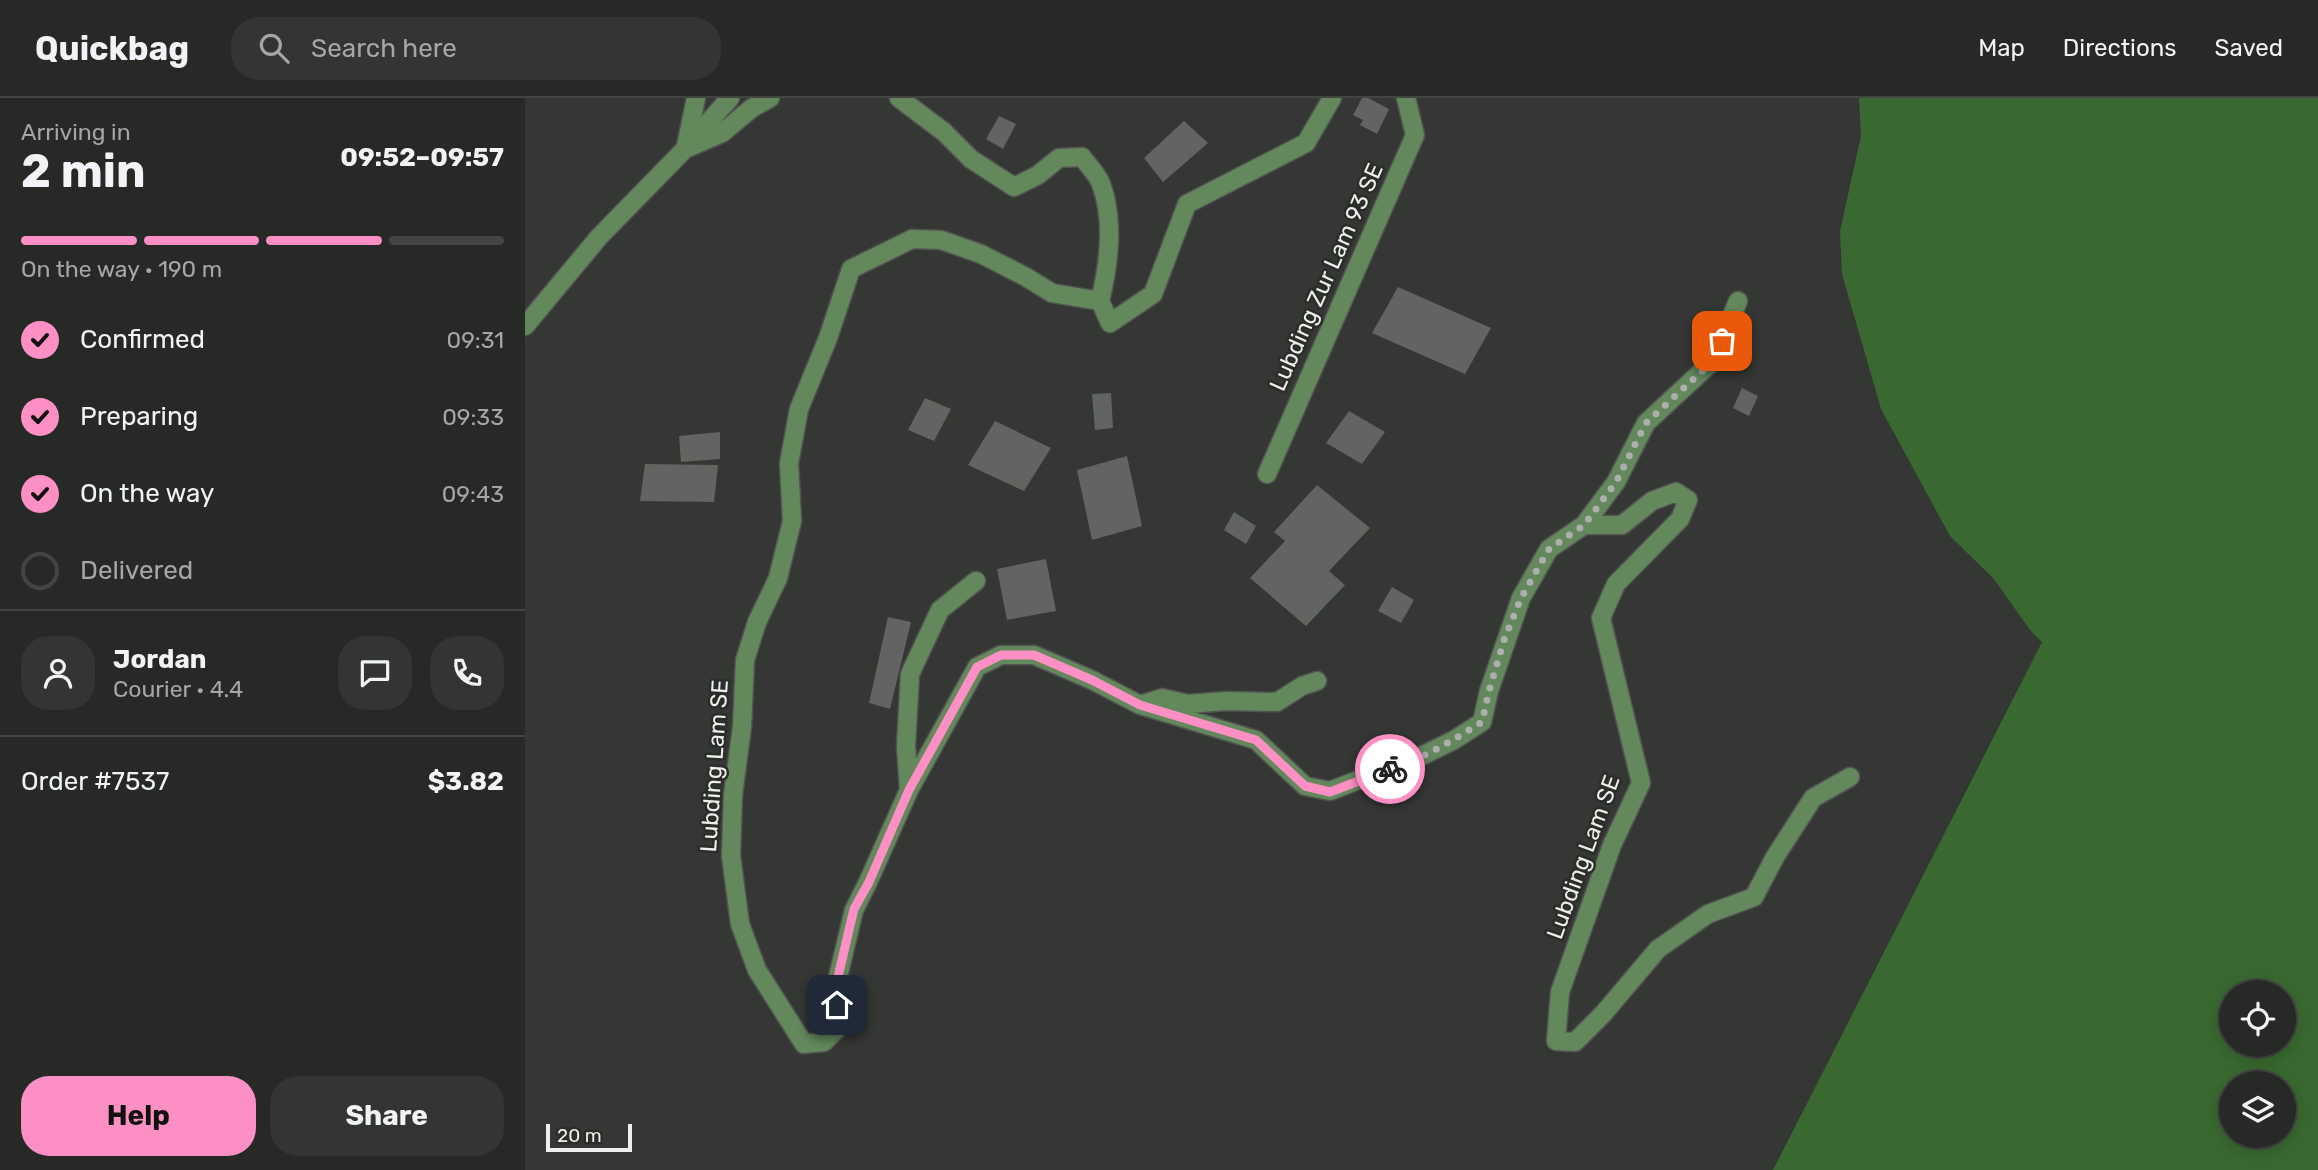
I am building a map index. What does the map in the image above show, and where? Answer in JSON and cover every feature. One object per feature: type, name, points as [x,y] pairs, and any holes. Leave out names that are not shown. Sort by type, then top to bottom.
[{"type":"street","points":[[685,149],[697,98]]},
{"type":"street","points":[[525,326],[599,237],[685,149],[730,98]]},
{"type":"street","points":[[685,149],[722,133],[752,108],[770,98]]},
{"type":"street","points":[[899,98],[944,132],[971,159],[1014,187],[1038,175],[1059,158],[1082,156],[1101,183],[1109,230],[1107,271],[1100,301],[1110,323],[1153,294],[1187,204],[1306,143],[1332,98]]},
{"type":"street","name":"Lubding Zur Lam 93 SE","points":[[1267,474],[1415,135],[1406,98]]},
{"type":"street","name":"Lubding Lam SE","points":[[1100,301],[1052,293],[981,254],[941,240],[912,239],[851,269],[828,338],[799,409],[789,463],[792,521],[778,578],[757,622],[745,660],[742,727],[733,795],[731,856],[740,924],[757,970],[804,1044],[824,1042],[837,1029],[837,981],[854,909],[869,882],[909,790],[977,667],[1001,655],[1034,655],[1092,680],[1140,705],[1256,740],[1305,786],[1330,792],[1405,764],[1454,740],[1482,722],[1504,640],[1521,598],[1549,549],[1584,525],[1622,526],[1652,501],[1676,492],[1688,500],[1680,519],[1616,584],[1601,618],[1641,783],[1612,845],[1560,992],[1556,1041],[1575,1042],[1603,1014],[1658,949],[1708,914],[1754,897],[1775,857],[1813,798],[1850,777]]},
{"type":"street","points":[[1584,525],[1616,482],[1646,423],[1713,361],[1738,301]]},
{"type":"street","points":[[909,790],[906,746],[910,674],[940,610],[976,581]]},
{"type":"street","points":[[1140,705],[1162,698],[1188,704],[1226,701],[1277,702],[1317,681]]},
{"type":"green space","points":[[1859,98],[2318,98],[2318,1170],[1773,1170],[2042,642],[2030,630],[1994,579],[1950,536],[1881,409],[1842,274],[1840,231],[1861,136]]},
{"type":"building","points":[[1362,98],[1368,98],[1389,109],[1377,134],[1360,125],[1363,120],[1353,115]]},
{"type":"building","points":[[999,116],[1016,124],[1003,149],[986,139]]},
{"type":"building","points":[[1184,121],[1208,143],[1163,182],[1144,158]]},
{"type":"building","points":[[1398,287],[1491,328],[1465,374],[1372,333]]},
{"type":"building","points":[[1742,388],[1758,396],[1749,416],[1733,408]]},
{"type":"building","points":[[1111,393],[1113,428],[1095,430],[1092,394]]},
{"type":"building","points":[[925,398],[951,409],[934,441],[908,430]]},
{"type":"building","points":[[1349,411],[1385,432],[1362,464],[1326,443]]},
{"type":"building","points":[[995,421],[1051,448],[1024,491],[968,465]]},
{"type":"building","points":[[720,432],[720,459],[681,462],[679,436]]},
{"type":"building","points":[[1127,456],[1142,526],[1092,540],[1077,470]]},
{"type":"building","points":[[645,464],[718,465],[714,502],[640,501]]},
{"type":"building","points":[[1317,485],[1370,528],[1329,571],[1345,585],[1306,626],[1250,578],[1285,541],[1274,532]]},
{"type":"building","points":[[1234,512],[1256,526],[1246,544],[1224,530]]},
{"type":"building","points":[[1046,559],[1056,611],[1007,620],[997,569]]},
{"type":"building","points":[[1392,587],[1414,600],[1401,623],[1378,611]]},
{"type":"building","points":[[888,617],[911,622],[890,709],[869,703]]},
{"type":"way so far","points":[[1390,769],[1454,740],[1482,722],[1504,640],[1521,598],[1549,549],[1584,525],[1616,482],[1646,423],[1713,361],[1722,341]]},
{"type":"route","points":[[837,1005],[837,981],[854,909],[869,882],[909,790],[977,667],[1001,655],[1034,655],[1092,680],[1140,705],[1256,740],[1305,786],[1330,792],[1390,769]]}]
